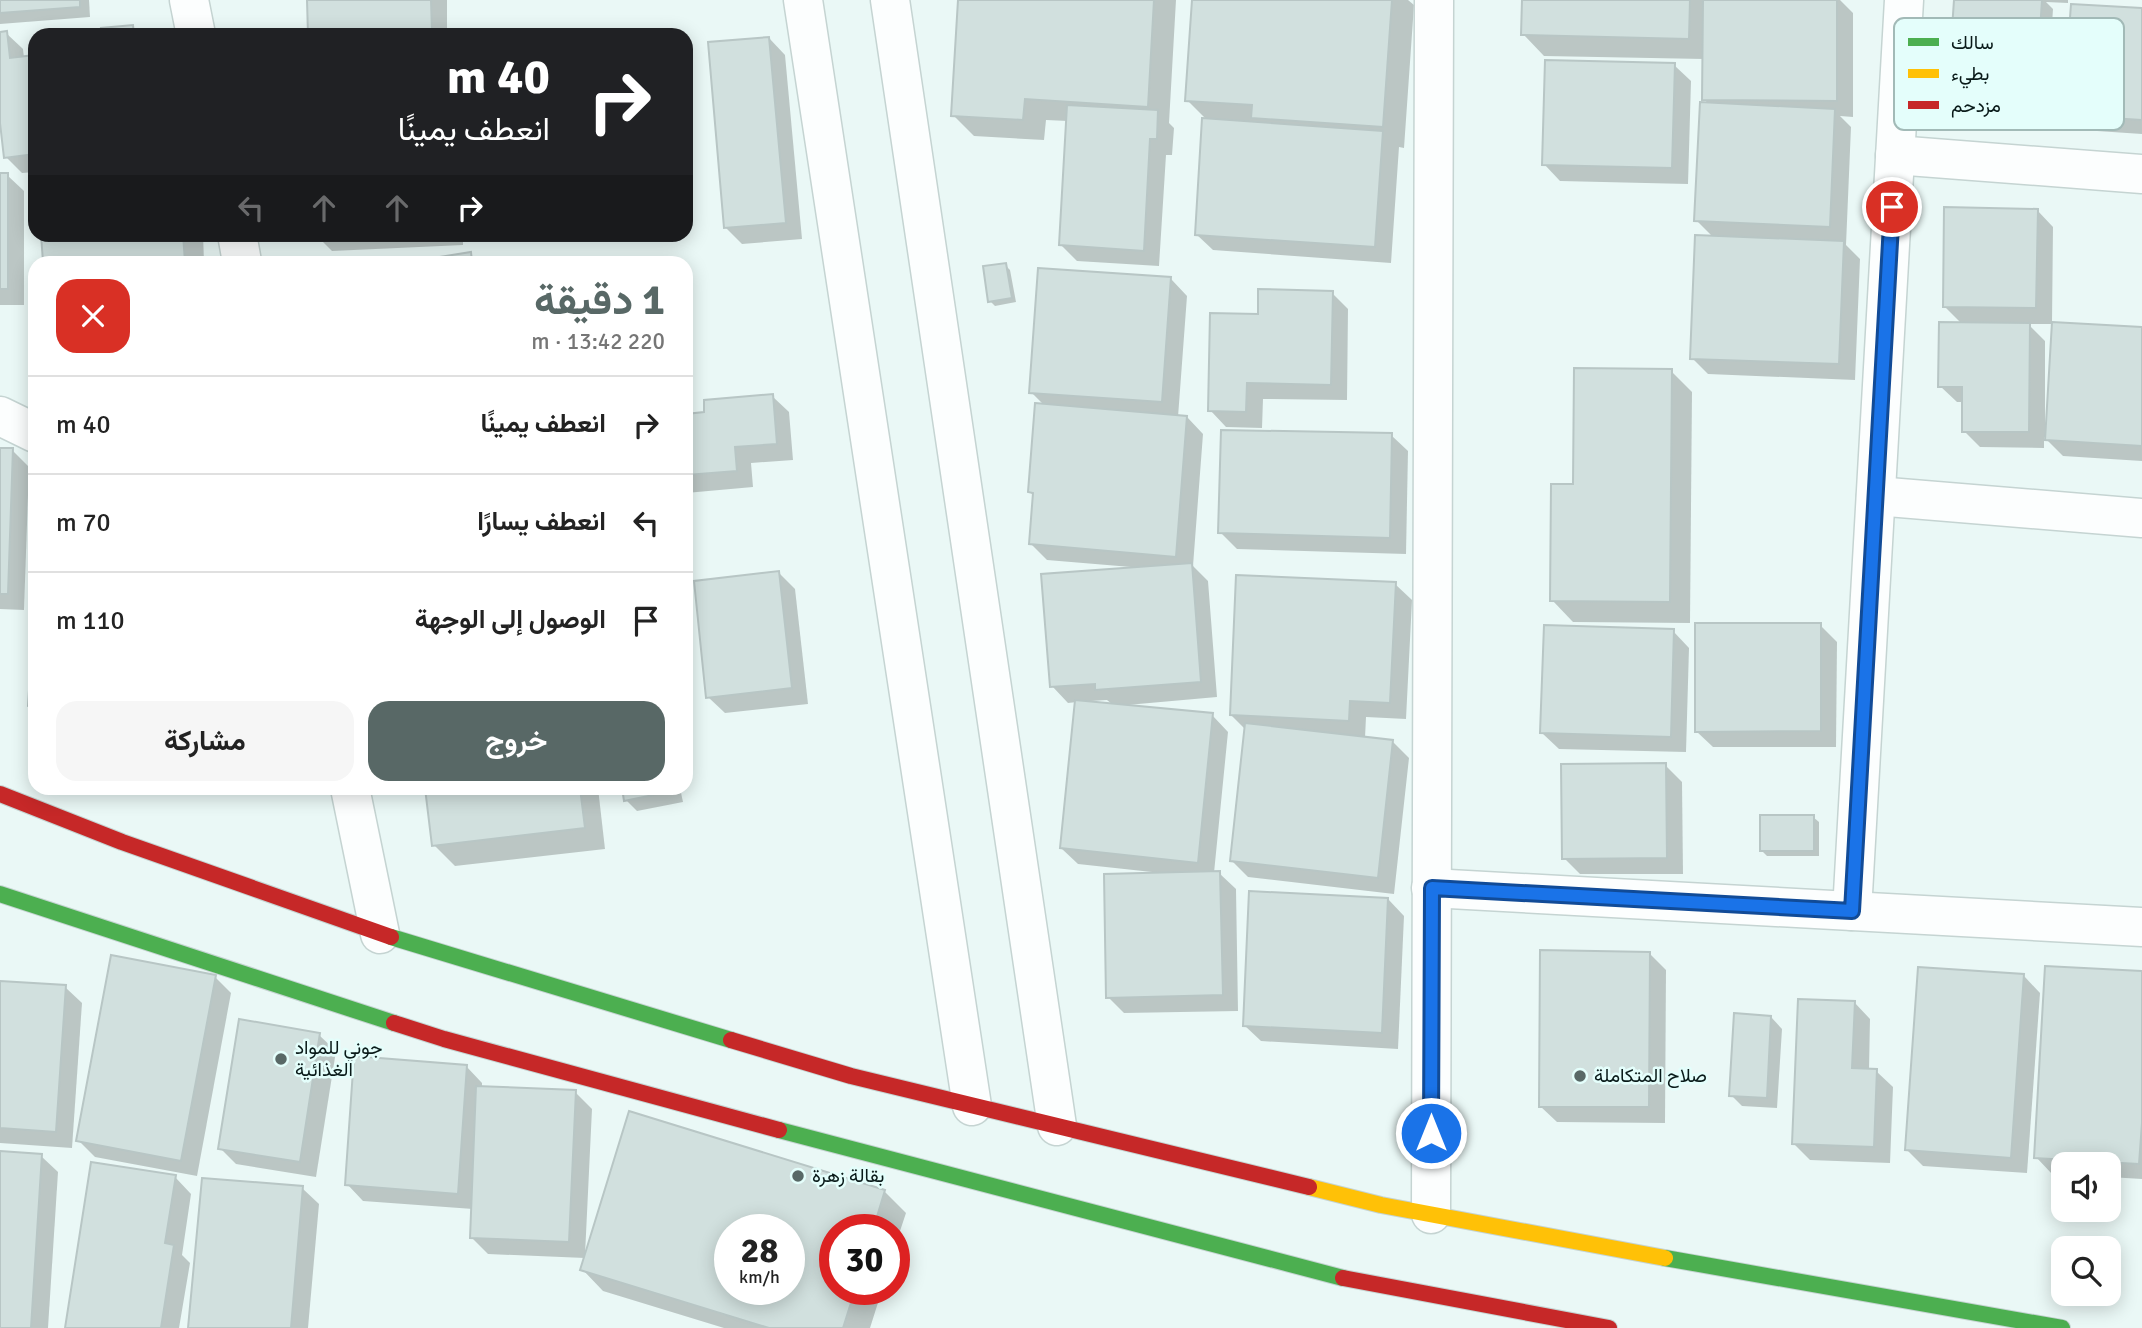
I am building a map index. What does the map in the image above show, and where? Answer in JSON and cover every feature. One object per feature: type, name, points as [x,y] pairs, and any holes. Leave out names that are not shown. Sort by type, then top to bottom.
[{"type":"street","points":[[189,0],[195,28]]},
{"type":"street","points":[[803,0],[972,1105]]},
{"type":"street","points":[[890,0],[1057,1126]]},
{"type":"street","points":[[1431,1214],[1434,0]]},
{"type":"street","points":[[1903,18],[1904,0]]},
{"type":"street","points":[[1852,911],[1896,130]]},
{"type":"street","points":[[1895,155],[2142,174]]},
{"type":"street","points":[[0,416],[28,430]]},
{"type":"street","points":[[1876,496],[2142,518]]},
{"type":"street","points":[[0,794],[122,842],[380,934],[851,1076],[1381,1205],[2062,1328]]},
{"type":"street","points":[[351,795],[380,934]]},
{"type":"street","points":[[1432,888],[2142,927]]},
{"type":"street","points":[[2,896],[444,1039],[821,1141],[1359,1282],[1609,1328]]},
{"type":"building","points":[[0,0],[80,0],[80,7],[0,13]]},
{"type":"building","points":[[307,0],[431,0],[432,28],[308,28]]},
{"type":"building","points":[[958,0],[1154,0],[1148,107],[1025,99],[1023,120],[951,116]]},
{"type":"building","points":[[1192,0],[1392,0],[1383,127],[1251,118],[1252,105],[1185,101]]},
{"type":"building","points":[[1522,0],[1690,0],[1689,39],[1521,35]]},
{"type":"building","points":[[1703,0],[1837,0],[1837,101],[1702,100]]},
{"type":"building","points":[[1954,0],[2042,0],[2041,18],[1953,18]]},
{"type":"building","points":[[2071,4],[2142,8],[2142,120],[2124,119],[2124,18],[2070,18]]},
{"type":"building","points":[[133,25],[133,28],[101,28]]},
{"type":"building","points":[[7,31],[10,58],[28,56],[28,155],[4,158],[0,123],[0,32]]},
{"type":"building","points":[[769,37],[786,223],[724,228],[708,42]]},
{"type":"building","points":[[1545,60],[1675,63],[1672,168],[1542,165]]},
{"type":"building","points":[[1700,102],[1835,109],[1830,227],[1694,221]]},
{"type":"building","points":[[1067,105],[1158,110],[1157,139],[1150,139],[1144,251],[1059,245]]},
{"type":"building","points":[[1202,118],[1383,131],[1375,247],[1195,235]]},
{"type":"building","points":[[0,173],[8,173],[8,289],[0,289]]},
{"type":"building","points":[[1944,207],[2038,209],[2036,308],[1943,307]]},
{"type":"building","points":[[1695,235],[1844,241],[1839,364],[1690,359]]},
{"type":"building","points":[[42,242],[184,242],[185,256],[43,256]]},
{"type":"building","points":[[471,252],[471,256],[446,256]]},
{"type":"building","points":[[1006,263],[1012,298],[988,302],[983,266]]},
{"type":"building","points":[[1038,268],[1171,277],[1162,402],[1029,393]]},
{"type":"building","points":[[1258,289],[1333,291],[1331,385],[1247,383],[1246,412],[1208,411],[1210,313],[1258,314]]},
{"type":"building","points":[[1939,322],[2030,323],[2029,432],[1962,432],[1962,387],[1938,387]]},
{"type":"building","points":[[2052,322],[2142,327],[2142,446],[2045,440]]},
{"type":"building","points":[[1574,368],[1672,369],[1670,602],[1550,601],[1551,484],[1573,484]]},
{"type":"building","points":[[773,394],[777,444],[735,447],[737,471],[693,474],[693,413],[704,412],[704,400]]},
{"type":"building","points":[[1035,403],[1187,416],[1176,557],[1029,544],[1033,493],[1028,492]]},
{"type":"building","points":[[1221,430],[1392,433],[1390,538],[1218,533]]},
{"type":"building","points":[[0,448],[13,448],[8,594],[0,594]]},
{"type":"building","points":[[1192,563],[1201,682],[1095,690],[1095,684],[1050,687],[1041,574]]},
{"type":"building","points":[[779,571],[792,688],[706,698],[694,581]]},
{"type":"building","points":[[1236,575],[1396,582],[1390,703],[1350,701],[1349,721],[1230,715]]},
{"type":"building","points":[[1695,623],[1821,623],[1821,731],[1695,732]]},
{"type":"building","points":[[1544,625],[1674,629],[1671,737],[1540,733]]},
{"type":"building","points":[[1075,700],[1213,713],[1198,863],[1060,848]]},
{"type":"building","points":[[1245,723],[1393,740],[1378,878],[1230,861]]},
{"type":"building","points":[[1666,763],[1667,858],[1562,859],[1561,764]]},
{"type":"building","points":[[426,795],[581,795],[585,828],[432,846]]},
{"type":"building","points":[[623,795],[653,795],[624,801]]},
{"type":"building","points":[[1760,815],[1814,815],[1814,851],[1760,851]]},
{"type":"building","points":[[1220,871],[1223,995],[1106,998],[1104,874]]},
{"type":"building","points":[[1249,891],[1388,898],[1382,1033],[1243,1026]]},
{"type":"building","points":[[1540,950],[1650,952],[1649,1107],[1539,1107]]},
{"type":"building","points":[[111,955],[216,975],[181,1161],[76,1141]]},
{"type":"building","points":[[2045,966],[2142,971],[2142,1123],[2139,1164],[2121,1163],[2121,1152],[2051,1152],[2051,1159],[2034,1158]]},
{"type":"building","points":[[1918,967],[2024,974],[2011,1158],[1905,1150]]},
{"type":"building","points":[[0,981],[66,985],[56,1132],[0,1128]]},
{"type":"building","points":[[1798,999],[1855,1001],[1852,1068],[1877,1069],[1874,1147],[1792,1144]]},
{"type":"building","points":[[1734,1013],[1771,1016],[1767,1098],[1729,1096]]},
{"type":"building","points":[[239,1019],[320,1033],[300,1162],[218,1149]]},
{"type":"building","points":[[354,1056],[467,1065],[458,1194],[345,1185]]},
{"type":"building","points":[[476,1086],[576,1090],[569,1242],[470,1238]]},
{"type":"building","points":[[629,1111],[885,1190],[878,1214],[819,1214],[819,1305],[850,1305],[843,1328],[769,1328],[580,1270]]},
{"type":"building","points":[[0,1151],[42,1154],[31,1328],[0,1328]]},
{"type":"building","points":[[91,1162],[176,1175],[165,1243],[174,1245],[161,1328],[65,1328]]},
{"type":"building","points":[[202,1178],[303,1186],[291,1328],[188,1328]]},
{"type":"traffic: fast","points":[[0,894],[394,1023]]},
{"type":"traffic: fast","points":[[391,937],[731,1040]]},
{"type":"traffic: fast","points":[[779,1130],[1343,1278]]},
{"type":"traffic: fast","points":[[1665,1258],[2062,1328]]},
{"type":"traffic: slow","points":[[1309,1187],[1381,1205],[1665,1258]]},
{"type":"traffic: jam","points":[[0,794],[122,842],[391,937]]},
{"type":"traffic: jam","points":[[394,1023],[779,1130]]},
{"type":"traffic: jam","points":[[731,1040],[851,1076],[1309,1187]]},
{"type":"traffic: jam","points":[[1343,1278],[1609,1328]]},
{"type":"place","name":"جوني للمواد الغذائية","points":[[281,1059]]},
{"type":"place","name":"صلاح المتكاملة","points":[[1580,1076]]},
{"type":"place","name":"بقالة زهرة","points":[[798,1176]]},
{"type":"route","points":[[1431,1133],[1432,888],[1852,911],[1892,207]]}]
